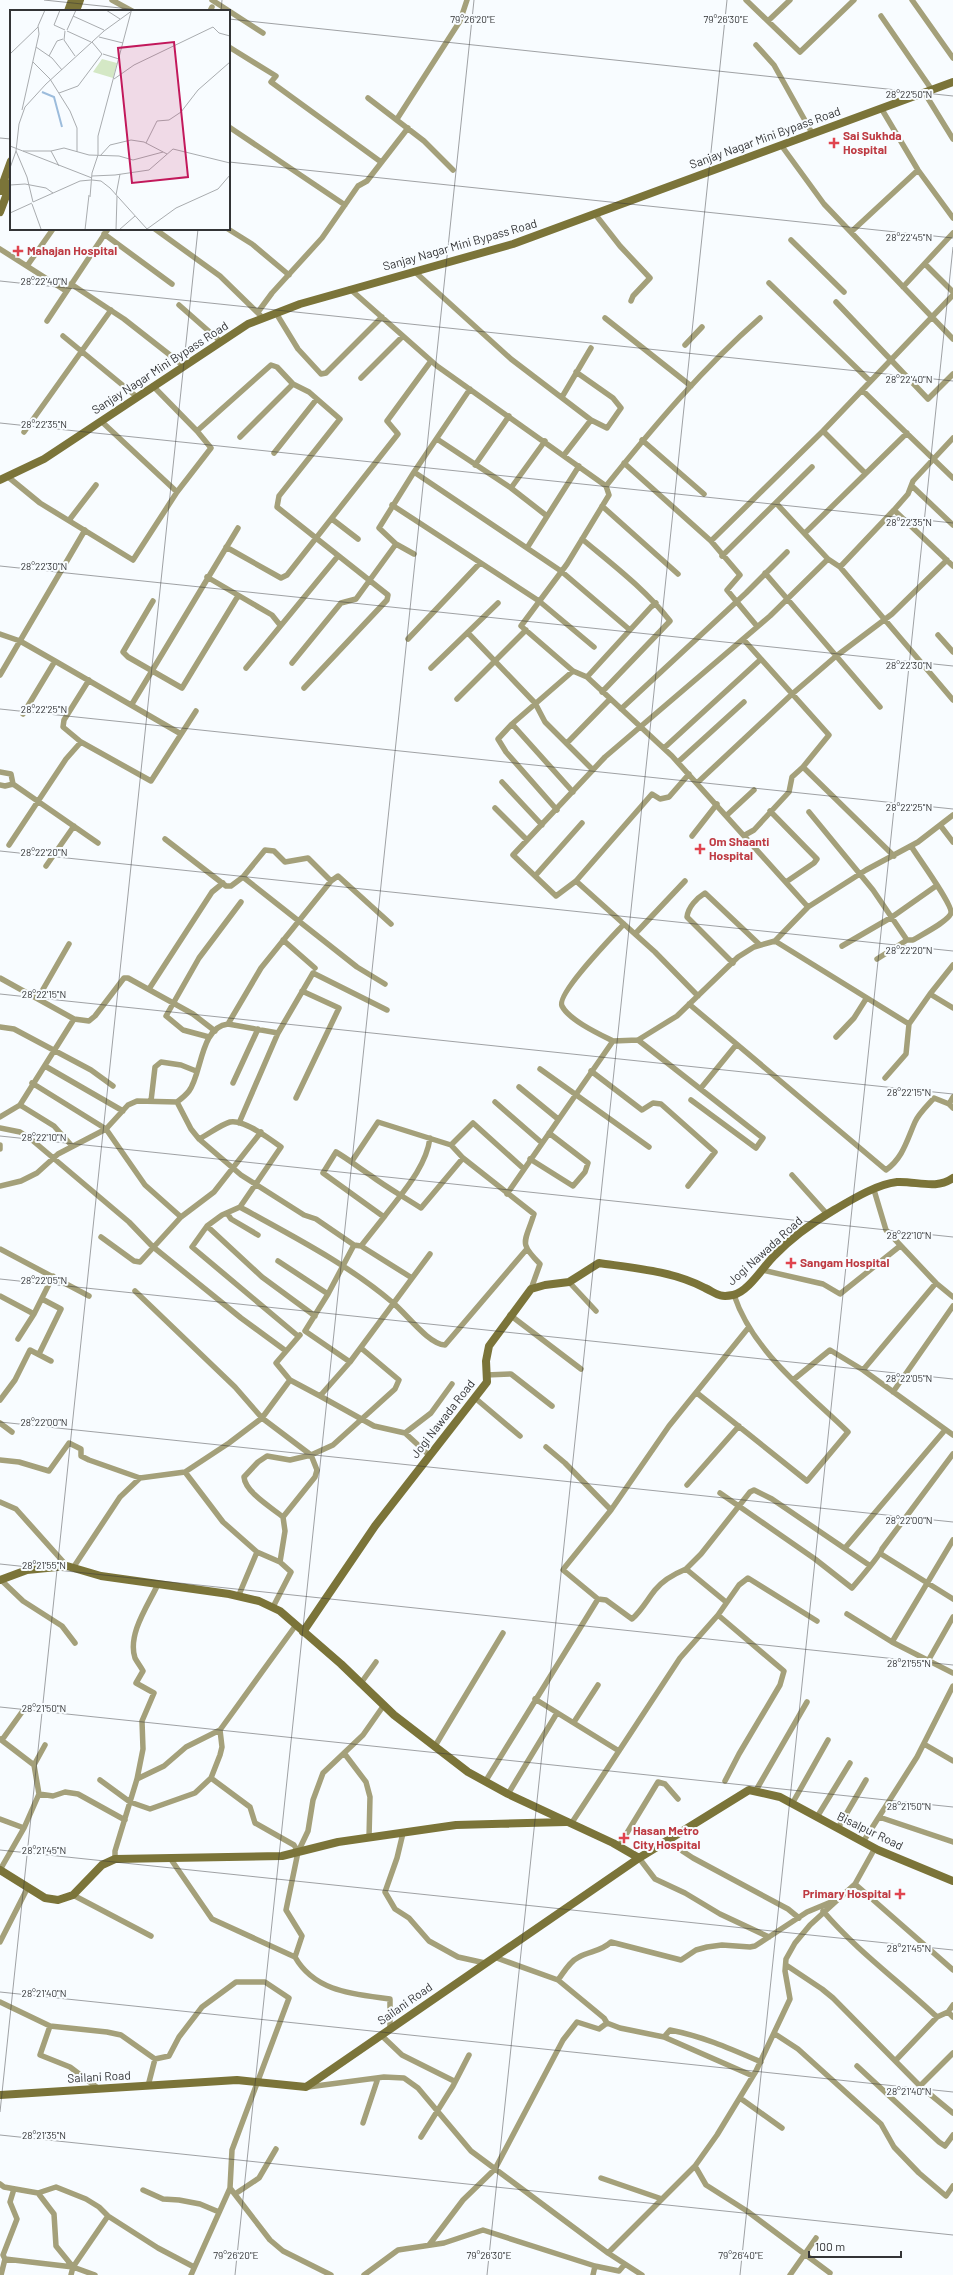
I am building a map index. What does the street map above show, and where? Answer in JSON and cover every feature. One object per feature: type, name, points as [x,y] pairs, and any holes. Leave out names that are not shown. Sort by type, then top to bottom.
[{"type":"street","points":[[68,10],[72,0]]},
{"type":"street","points":[[76,10],[80,0]]},
{"type":"street","points":[[112,0],[130,10]]},
{"type":"street","points":[[212,0],[227,10]]},
{"type":"street","points":[[397,119],[460,20],[466,0]]},
{"type":"street","points":[[746,0],[800,52],[854,0]]},
{"type":"street","points":[[768,21],[790,0]]},
{"type":"street","points":[[912,0],[953,58]]},
{"type":"street","points":[[230,12],[263,33]]},
{"type":"street","points":[[881,16],[928,91],[953,139]]},
{"type":"street","points":[[756,45],[774,65],[812,133]]},
{"type":"street","points":[[230,48],[276,76],[271,82],[382,162]]},
{"type":"street","name":"Sanjay Nagar Mini Bypass Road","points":[[4,478],[44,459],[261,315],[276,314],[350,289],[513,244],[953,82]]},
{"type":"street","points":[[368,98],[408,128],[453,170]]},
{"type":"street","points":[[882,108],[918,170],[953,218]]},
{"type":"street","points":[[230,128],[345,205]]},
{"type":"street","points":[[155,230],[220,276],[261,315],[289,275],[322,238],[358,186],[366,181],[408,128]]},
{"type":"street","points":[[781,145],[824,204],[902,288],[953,339]]},
{"type":"street","points":[[0,212],[10,165]]},
{"type":"street","points":[[851,232],[918,170]]},
{"type":"street","points":[[595,214],[620,246],[650,278],[633,296],[631,301]]},
{"type":"street","points":[[27,266],[52,230]]},
{"type":"street","points":[[230,230],[252,244],[289,275]]},
{"type":"street","points":[[47,321],[106,231],[172,284]]},
{"type":"street","points":[[902,288],[953,233]]},
{"type":"street","points":[[790,240],[844,292]]},
{"type":"street","points":[[0,249],[66,291]]},
{"type":"street","points":[[711,541],[823,431],[953,294],[925,264]]},
{"type":"street","points":[[414,271],[512,359],[591,420],[607,428],[621,408],[613,398],[576,372]]},
{"type":"street","points":[[769,283],[870,381]]},
{"type":"street","points":[[71,284],[111,310],[184,366]]},
{"type":"street","points":[[350,289],[431,361],[606,486],[609,495],[561,571],[521,626],[573,671],[587,678],[664,748],[727,815],[808,907]]},
{"type":"street","points":[[836,302],[859,325],[890,362],[928,399],[953,374]]},
{"type":"street","points":[[179,305],[221,342]]},
{"type":"street","points":[[24,432],[111,310]]},
{"type":"street","points":[[276,314],[298,349],[321,374],[326,372],[382,317]]},
{"type":"street","points":[[605,318],[691,386]]},
{"type":"street","points":[[606,486],[642,440],[723,350],[760,318]]},
{"type":"street","points":[[685,345],[702,327]]},
{"type":"street","points":[[63,336],[137,397]]},
{"type":"street","points":[[361,378],[403,336]]},
{"type":"street","points":[[562,397],[591,348]]},
{"type":"street","points":[[226,547],[281,578],[287,575],[398,434],[387,421],[431,361]]},
{"type":"street","points":[[198,431],[271,366],[277,367],[292,384],[309,392],[316,400],[340,419],[279,496],[277,507],[388,595],[387,600],[304,688]]},
{"type":"street","points":[[240,437],[292,384]]},
{"type":"street","points":[[4,478],[40,503],[70,519],[133,560],[177,492],[211,448],[198,431],[153,386]]},
{"type":"street","points":[[414,554],[396,544],[379,528],[392,505],[470,389]]},
{"type":"street","points":[[862,390],[953,478]]},
{"type":"street","points":[[274,452],[316,400]]},
{"type":"street","points":[[475,465],[509,416]]},
{"type":"street","points":[[564,455],[591,420]]},
{"type":"street","points":[[100,422],[177,492]]},
{"type":"street","points":[[823,431],[866,473]]},
{"type":"street","points":[[806,533],[907,433]]},
{"type":"street","points":[[840,566],[894,510],[912,486],[913,481],[953,438]]},
{"type":"street","points":[[437,439],[511,488],[547,516]]},
{"type":"street","points":[[642,440],[704,494]]},
{"type":"street","points":[[511,488],[545,442]]},
{"type":"street","points":[[624,463],[711,541],[740,576],[727,590],[756,625]]},
{"type":"street","points":[[527,548],[579,466]]},
{"type":"street","points":[[722,556],[812,467]]},
{"type":"street","points":[[414,472],[561,571],[630,630]]},
{"type":"street","points":[[70,519],[96,485]]},
{"type":"street","points":[[912,486],[953,525]]},
{"type":"street","points":[[776,503],[806,533],[828,559],[840,566],[953,700]]},
{"type":"street","points":[[392,505],[539,601],[594,647]]},
{"type":"street","points":[[602,506],[678,574]]},
{"type":"street","points":[[894,510],[953,566]]},
{"type":"street","points":[[332,519],[358,539]]},
{"type":"street","points":[[132,704],[153,671],[207,577],[238,528]]},
{"type":"street","points":[[0,675],[85,530]]},
{"type":"street","points":[[582,539],[656,603],[670,621],[602,692]]},
{"type":"street","points":[[292,662],[341,603],[356,599],[396,544]]},
{"type":"street","points":[[621,709],[787,552]]},
{"type":"street","points":[[246,668],[338,556]]},
{"type":"street","points":[[689,774],[669,797],[660,799],[652,794],[576,881],[560,894],[554,896],[513,855],[526,839],[557,810],[592,770],[743,639],[756,625],[770,616],[828,559]]},
{"type":"street","points":[[697,783],[791,695],[835,657],[884,618],[892,614],[947,560]]},
{"type":"street","points":[[408,639],[480,562]]},
{"type":"street","points":[[765,573],[788,598],[835,657],[880,708]]},
{"type":"street","points":[[207,577],[272,615],[280,625]]},
{"type":"street","points":[[153,601],[123,652],[128,657],[182,688],[238,596]]},
{"type":"street","points":[[431,668],[498,603]]},
{"type":"street","points":[[587,678],[656,603]]},
{"type":"street","points":[[457,699],[526,630]]},
{"type":"street","points":[[468,632],[535,703],[544,722],[567,743],[592,770]]},
{"type":"street","points":[[0,634],[20,641],[55,660],[181,734]]},
{"type":"street","points":[[938,635],[953,652]]},
{"type":"street","points":[[743,639],[791,695],[829,735],[803,767],[792,777],[789,792],[754,830],[745,835]]},
{"type":"street","points":[[23,714],[55,660]]},
{"type":"street","points":[[664,748],[760,660]]},
{"type":"street","points":[[557,810],[498,741],[500,735],[573,671]]},
{"type":"street","points":[[89,680],[64,720],[62,727],[80,742],[151,781],[196,711]]},
{"type":"street","points":[[567,743],[610,699]]},
{"type":"street","points":[[678,762],[744,702]]},
{"type":"street","points":[[512,724],[573,792]]},
{"type":"street","points":[[9,845],[66,759],[80,742]]},
{"type":"street","points":[[803,767],[894,856]]},
{"type":"street","points":[[0,772],[11,774],[13,784],[98,843]]},
{"type":"street","points":[[502,782],[542,825]]},
{"type":"street","points":[[0,785],[5,786],[13,784]]},
{"type":"street","points":[[727,815],[754,790]]},
{"type":"street","points":[[692,836],[717,804]]},
{"type":"street","points":[[495,808],[526,839]]},
{"type":"street","points":[[770,811],[817,859],[814,863],[786,882]]},
{"type":"street","points":[[809,812],[832,839],[892,917],[907,940]]},
{"type":"street","points":[[624,924],[569,986],[561,1000],[562,1006],[570,1015],[612,1042],[638,1040],[677,1016],[733,962],[754,947],[775,941],[808,907],[859,875],[911,846],[953,815]]},
{"type":"street","points":[[535,876],[582,823]]},
{"type":"street","points":[[940,825],[953,842]]},
{"type":"street","points":[[46,866],[74,826]]},
{"type":"street","points":[[165,839],[222,883],[231,886],[243,877],[266,850],[274,851],[285,862],[308,858],[331,882]]},
{"type":"street","points":[[877,959],[907,940],[913,940],[945,920],[951,914],[951,910],[943,893],[936,886],[911,846]]},
{"type":"street","points":[[228,1024],[261,968],[331,882],[338,876],[391,924]]},
{"type":"street","points":[[243,877],[298,922],[357,967],[385,984]]},
{"type":"street","points":[[576,881],[635,934],[698,996]]},
{"type":"street","points":[[635,934],[685,881]]},
{"type":"street","points":[[148,989],[212,892],[222,883]]},
{"type":"street","points":[[842,946],[892,917],[936,886]]},
{"type":"street","points":[[733,962],[687,917],[688,910],[705,893],[760,945]]},
{"type":"street","points":[[209,1037],[183,1030],[166,1016],[172,1002],[199,958],[242,902]]},
{"type":"street","points":[[283,940],[315,968]]},
{"type":"street","points":[[775,941],[866,999],[909,1024]]},
{"type":"street","points":[[38,998],[69,944]]},
{"type":"street","points":[[885,1078],[906,1054],[909,1024],[953,965]]},
{"type":"street","points":[[239,1123],[278,1033],[313,973],[387,1010]]},
{"type":"street","points":[[0,978],[74,1019],[89,1021],[124,978],[148,989],[193,1014],[215,1031]]},
{"type":"street","points":[[296,1098],[338,1008],[302,991]]},
{"type":"street","points":[[930,994],[953,1008]]},
{"type":"street","points":[[836,1037],[854,1018],[866,999]]},
{"type":"street","points":[[689,1004],[886,1170],[892,1166],[907,1146],[915,1121],[934,1098],[951,1106],[953,1098]]},
{"type":"street","points":[[0,1117],[20,1105],[32,1083],[45,1066],[74,1019]]},
{"type":"street","points":[[0,1186],[22,1181],[37,1173],[52,1159],[72,1146],[106,1129],[123,1111],[137,1101],[177,1102],[189,1091],[209,1037],[221,1025],[228,1024],[278,1033]]},
{"type":"street","points":[[0,1027],[14,1028],[53,1051],[91,1070],[113,1086]]},
{"type":"street","points":[[233,1083],[258,1029]]},
{"type":"street","points":[[638,1040],[763,1138],[756,1148],[691,1100]]},
{"type":"street","points":[[507,1194],[612,1042]]},
{"type":"street","points":[[700,1088],[736,1045]]},
{"type":"street","points":[[151,1101],[155,1067],[161,1062],[181,1065],[196,1071]]},
{"type":"street","points":[[45,1066],[123,1111]]},
{"type":"street","points":[[540,1069],[649,1147]]},
{"type":"street","points":[[592,1071],[642,1110],[653,1104],[661,1104],[715,1152],[688,1186]]},
{"type":"street","points":[[32,1083],[106,1129],[145,1185],[181,1217]]},
{"type":"street","points":[[519,1087],[558,1119]]},
{"type":"street","points":[[177,1102],[191,1129],[199,1139],[233,1169],[304,1215],[316,1219],[354,1245],[361,1246],[412,1278]]},
{"type":"street","points":[[495,1102],[542,1143]]},
{"type":"street","points":[[20,1105],[54,1126],[72,1146]]},
{"type":"street","points":[[199,1139],[231,1122],[239,1123],[261,1132],[281,1147],[240,1207]]},
{"type":"street","points":[[352,1161],[378,1122],[451,1145],[463,1158],[534,1214],[524,1245],[526,1250],[540,1264],[531,1289]]},
{"type":"street","points":[[451,1145],[473,1123],[524,1169]]},
{"type":"street","points":[[0,1128],[20,1132],[129,1222],[152,1246],[241,1318],[286,1350]]},
{"type":"street","points":[[101,1237],[134,1261],[140,1262],[152,1246],[181,1217],[214,1192],[261,1132]]},
{"type":"street","points":[[530,1159],[573,1186],[585,1172],[588,1163],[549,1133]]},
{"type":"street","points":[[361,1246],[400,1195],[428,1150],[430,1138]]},
{"type":"street","points":[[384,1217],[323,1173],[336,1152],[352,1161],[421,1208],[463,1158]]},
{"type":"street","points":[[792,1175],[827,1214]]},
{"type":"street","name":"Jogi Nawada Road","points":[[303,1632],[375,1526],[487,1382],[486,1375],[489,1346],[510,1315],[531,1289],[568,1282],[599,1263],[666,1274],[705,1288],[715,1296],[734,1295],[751,1282],[773,1256],[798,1234],[827,1214],[874,1190],[897,1182],[944,1184],[953,1178]]},
{"type":"street","points":[[874,1190],[886,1230],[900,1246],[908,1252],[936,1282],[953,1297]]},
{"type":"street","points":[[298,1336],[192,1247],[207,1226],[236,1207],[240,1207],[343,1266],[394,1303],[409,1321],[439,1345],[445,1345],[526,1250]]},
{"type":"street","points":[[227,1213],[231,1218],[258,1235]]},
{"type":"street","points":[[207,1226],[262,1277],[314,1316]]},
{"type":"street","points":[[354,1245],[328,1294],[305,1331],[298,1336],[276,1363],[290,1380],[374,1426],[405,1433],[429,1455]]},
{"type":"street","points":[[762,1270],[823,1284],[840,1294],[900,1246]]},
{"type":"street","points":[[0,1249],[89,1296]]},
{"type":"street","points":[[320,1396],[361,1348],[430,1254]]},
{"type":"street","points":[[278,1261],[328,1294]]},
{"type":"street","points":[[18,1339],[34,1314],[53,1276]]},
{"type":"street","points":[[568,1282],[596,1311]]},
{"type":"street","points":[[863,1370],[936,1282]]},
{"type":"street","points":[[135,1291],[235,1387],[262,1418],[311,1455],[317,1470],[315,1477],[283,1517]]},
{"type":"street","points":[[697,1392],[807,1481],[848,1432],[793,1380],[765,1350],[741,1316],[734,1295]]},
{"type":"street","points":[[0,1296],[34,1314]]},
{"type":"street","points":[[39,1354],[61,1309],[42,1299]]},
{"type":"street","points":[[893,1392],[953,1306]]},
{"type":"street","points":[[510,1315],[581,1369]]},
{"type":"street","points":[[749,1327],[669,1426],[611,1510],[563,1570],[598,1599],[606,1600],[632,1619],[642,1611],[656,1590],[671,1576],[686,1569],[740,1506],[750,1492],[758,1491],[869,1565]]},
{"type":"street","points":[[305,1331],[350,1362]]},
{"type":"street","points":[[280,1562],[285,1531],[283,1517],[259,1499],[246,1484],[244,1477],[258,1462],[267,1456],[290,1460],[311,1455],[333,1445],[361,1419],[370,1414],[395,1389],[399,1380],[361,1348]]},
{"type":"street","points":[[0,1400],[15,1380],[30,1350],[51,1361]]},
{"type":"street","points":[[793,1380],[830,1350],[863,1370],[953,1435]]},
{"type":"street","points":[[486,1375],[511,1374],[552,1406]]},
{"type":"street","points":[[0,1460],[19,1462],[49,1471],[69,1443],[81,1449],[81,1456],[89,1460],[140,1478],[184,1472],[229,1443],[262,1418],[290,1380]]},
{"type":"street","points":[[405,1433],[431,1413],[452,1384]]},
{"type":"street","points":[[475,1398],[520,1436]]},
{"type":"street","points":[[0,1423],[12,1432]]},
{"type":"street","points":[[686,1485],[738,1426]]},
{"type":"street","points":[[845,1548],[945,1430]]},
{"type":"street","points":[[546,1447],[565,1463],[611,1510]]},
{"type":"street","points":[[720,1493],[815,1559],[852,1588],[869,1565],[881,1554],[882,1549],[953,1454]]},
{"type":"street","points":[[184,1472],[223,1522],[256,1552],[280,1562],[291,1572],[273,1608]]},
{"type":"street","points":[[70,1567],[120,1497],[140,1478]]},
{"type":"street","points":[[0,1502],[16,1509],[70,1567]]},
{"type":"street","points":[[892,1642],[953,1540]]},
{"type":"street","points":[[238,1596],[256,1552]]},
{"type":"street","points":[[881,1554],[953,1599]]},
{"type":"street","points":[[75,1643],[62,1626],[23,1602],[1,1580],[27,1570],[70,1567],[101,1576],[238,1596],[259,1601],[280,1611],[384,1705],[468,1772],[508,1794],[619,1846],[639,1858],[655,1879],[685,1893],[720,1914],[770,1937]]},
{"type":"street","points":[[686,1569],[726,1602]]},
{"type":"street","points":[[569,1822],[619,1751],[680,1658],[718,1615],[739,1585],[748,1578],[817,1621]]},
{"type":"street","points":[[115,1858],[115,1851],[137,1779],[143,1749],[142,1721],[154,1693],[136,1683],[143,1671],[135,1658],[134,1646],[137,1628],[158,1584]]},
{"type":"street","points":[[485,1782],[598,1599]]},
{"type":"street","points":[[847,1614],[892,1642],[953,1673]]},
{"type":"street","points":[[718,1615],[784,1671],[780,1685],[739,1754],[725,1781]]},
{"type":"street","points":[[928,1661],[953,1617]]},
{"type":"street","points":[[137,1779],[164,1766],[186,1747],[220,1730],[296,1625]]},
{"type":"street","points":[[435,1746],[503,1632]]},
{"type":"street","points":[[361,1683],[376,1662]]},
{"type":"street","points":[[574,1722],[598,1685]]},
{"type":"street","points":[[863,1842],[924,1744],[953,1686]]},
{"type":"street","points":[[535,1700],[574,1722],[619,1751]]},
{"type":"street","points":[[755,1792],[808,1702]]},
{"type":"street","points":[[295,1958],[302,1936],[286,1910],[298,1852],[308,1831],[313,1800],[322,1772],[364,1735],[384,1705]]},
{"type":"street","points":[[22,1712],[1,1739],[34,1765]]},
{"type":"street","points":[[508,1794],[557,1713]]},
{"type":"street","points":[[100,1780],[130,1802],[150,1809],[195,1793],[211,1778],[222,1747],[220,1730]]},
{"type":"street","points":[[792,1804],[828,1740]]},
{"type":"street","points":[[924,1744],[953,1761]]},
{"type":"street","points":[[45,1745],[34,1765],[39,1794],[24,1828],[0,1870],[45,1898],[58,1900],[73,1895],[102,1865],[115,1858],[282,1856],[338,1842],[456,1825],[569,1822]]},
{"type":"street","points":[[344,1753],[366,1782],[370,1797],[369,1838]]},
{"type":"street","points":[[817,1817],[850,1763]]},
{"type":"street","points":[[211,1778],[250,1807],[255,1823],[294,1845],[298,1852]]},
{"type":"street","points":[[838,1828],[866,1780]]},
{"type":"street","points":[[619,1846],[658,1782],[665,1784],[678,1799]]},
{"type":"street","name":"Sailani Road","points":[[0,2095],[238,2080],[306,2087],[639,1858],[749,1790],[780,1797]]},
{"type":"street","points":[[39,1794],[53,1796],[65,1792],[78,1794],[125,1820]]},
{"type":"street","name":"Bisalpur Road","points":[[780,1797],[875,1848],[953,1881]]},
{"type":"street","points":[[879,1816],[953,1842]]},
{"type":"street","points":[[0,1819],[24,1828]]},
{"type":"street","points":[[403,1833],[397,1858],[384,1892],[395,1908],[408,1918],[429,1941],[458,1957],[485,1963]]},
{"type":"street","points":[[667,1841],[693,1858],[788,1909],[799,1918]]},
{"type":"street","points":[[608,2253],[694,2166],[717,2135],[761,2062],[790,1999],[786,1959],[795,1943],[823,1912],[855,1884],[875,1848]]},
{"type":"street","points":[[170,1858],[212,1919],[295,1958],[302,1969],[334,1990],[390,1999],[390,2028]]},
{"type":"street","points":[[855,1884],[953,1970]]},
{"type":"street","points":[[0,1942],[28,1887]]},
{"type":"street","points":[[73,1895],[151,1936]]},
{"type":"street","points":[[558,1980],[567,1966],[578,1957],[605,1948],[611,1942],[681,1960],[696,1950],[722,1944],[750,1948],[770,1937],[816,1907],[834,1901]]},
{"type":"street","points":[[823,1912],[845,1937],[903,1985],[936,2018]]},
{"type":"street","points":[[494,1957],[558,1980],[604,2018],[607,2023],[620,2028],[639,2030],[664,2037],[753,2076]]},
{"type":"street","points":[[786,1965],[822,1988],[896,2060],[920,2086],[953,2113]]},
{"type":"street","points":[[0,2002],[50,2026],[107,2032],[121,2036],[154,2059],[169,2056],[179,2037],[202,2007],[223,1990],[236,1982],[265,1982],[289,1998],[259,2082],[232,2150],[230,2188],[190,2275]]},
{"type":"street","points":[[896,2060],[936,2018],[948,2012],[953,2005]]},
{"type":"street","points":[[948,2012],[953,2017]]},
{"type":"street","points":[[429,2245],[463,2200],[495,2169],[563,2040],[577,2022],[599,2028],[607,2023]]},
{"type":"street","points":[[50,2026],[40,2055],[70,2068],[99,2089]]},
{"type":"street","points":[[664,2037],[670,2030],[686,2033],[727,2046],[761,2062]]},
{"type":"street","points":[[775,2034],[798,2049],[881,2124],[894,2147],[919,2173],[946,2196],[953,2186]]},
{"type":"street","points":[[381,2035],[402,2055],[454,2081]]},
{"type":"street","points":[[920,2086],[953,2053]]},
{"type":"street","points":[[421,2137],[469,2055]]},
{"type":"street","points":[[148,2086],[154,2059]]},
{"type":"street","points":[[857,2066],[940,2142],[946,2146],[953,2136]]},
{"type":"street","points":[[306,2087],[378,2078],[404,2078],[418,2088],[471,2151],[608,2253],[642,2275]]},
{"type":"street","points":[[363,2123],[378,2078]]},
{"type":"street","points":[[740,2098],[782,2128]]},
{"type":"street","points":[[235,2194],[259,2178],[276,2149]]},
{"type":"street","points":[[694,2166],[706,2185],[747,2211],[830,2273]]},
{"type":"street","points":[[601,2178],[662,2199]]},
{"type":"street","points":[[0,2184],[4,2187],[38,2193],[56,2187],[86,2199],[99,2207],[108,2216],[158,2248],[194,2267]]},
{"type":"street","points":[[230,2188],[270,2240],[283,2251],[331,2275]]},
{"type":"street","points":[[2,2275],[5,2259],[3,2255],[17,2219],[10,2202],[14,2189]]},
{"type":"street","points":[[143,2190],[163,2199],[200,2204],[219,2212]]},
{"type":"street","points":[[38,2193],[54,2214],[56,2246],[73,2267]]},
{"type":"street","points":[[70,2275],[73,2267],[108,2216]]},
{"type":"street","points":[[365,2275],[398,2250],[444,2243],[483,2230],[595,2266],[619,2271],[625,2264]]},
{"type":"street","points":[[790,2275],[816,2238]]},
{"type":"street","points":[[5,2259],[73,2267],[95,2275]]},
{"type":"street","points":[[593,2275],[595,2266]]},
{"type":"place","name":"Sai Sukhda Hospital","points":[[834,143]]},
{"type":"place","name":"Mahajan Hospital","points":[[18,251]]},
{"type":"place","name":"Om Shaanti Hospital","points":[[700,849]]},
{"type":"place","name":"Sangam Hospital","points":[[791,1263]]},
{"type":"place","name":"Hasan Metro City Hospital","points":[[624,1838]]},
{"type":"place","name":"Primary Hospital","points":[[900,1894]]}]
